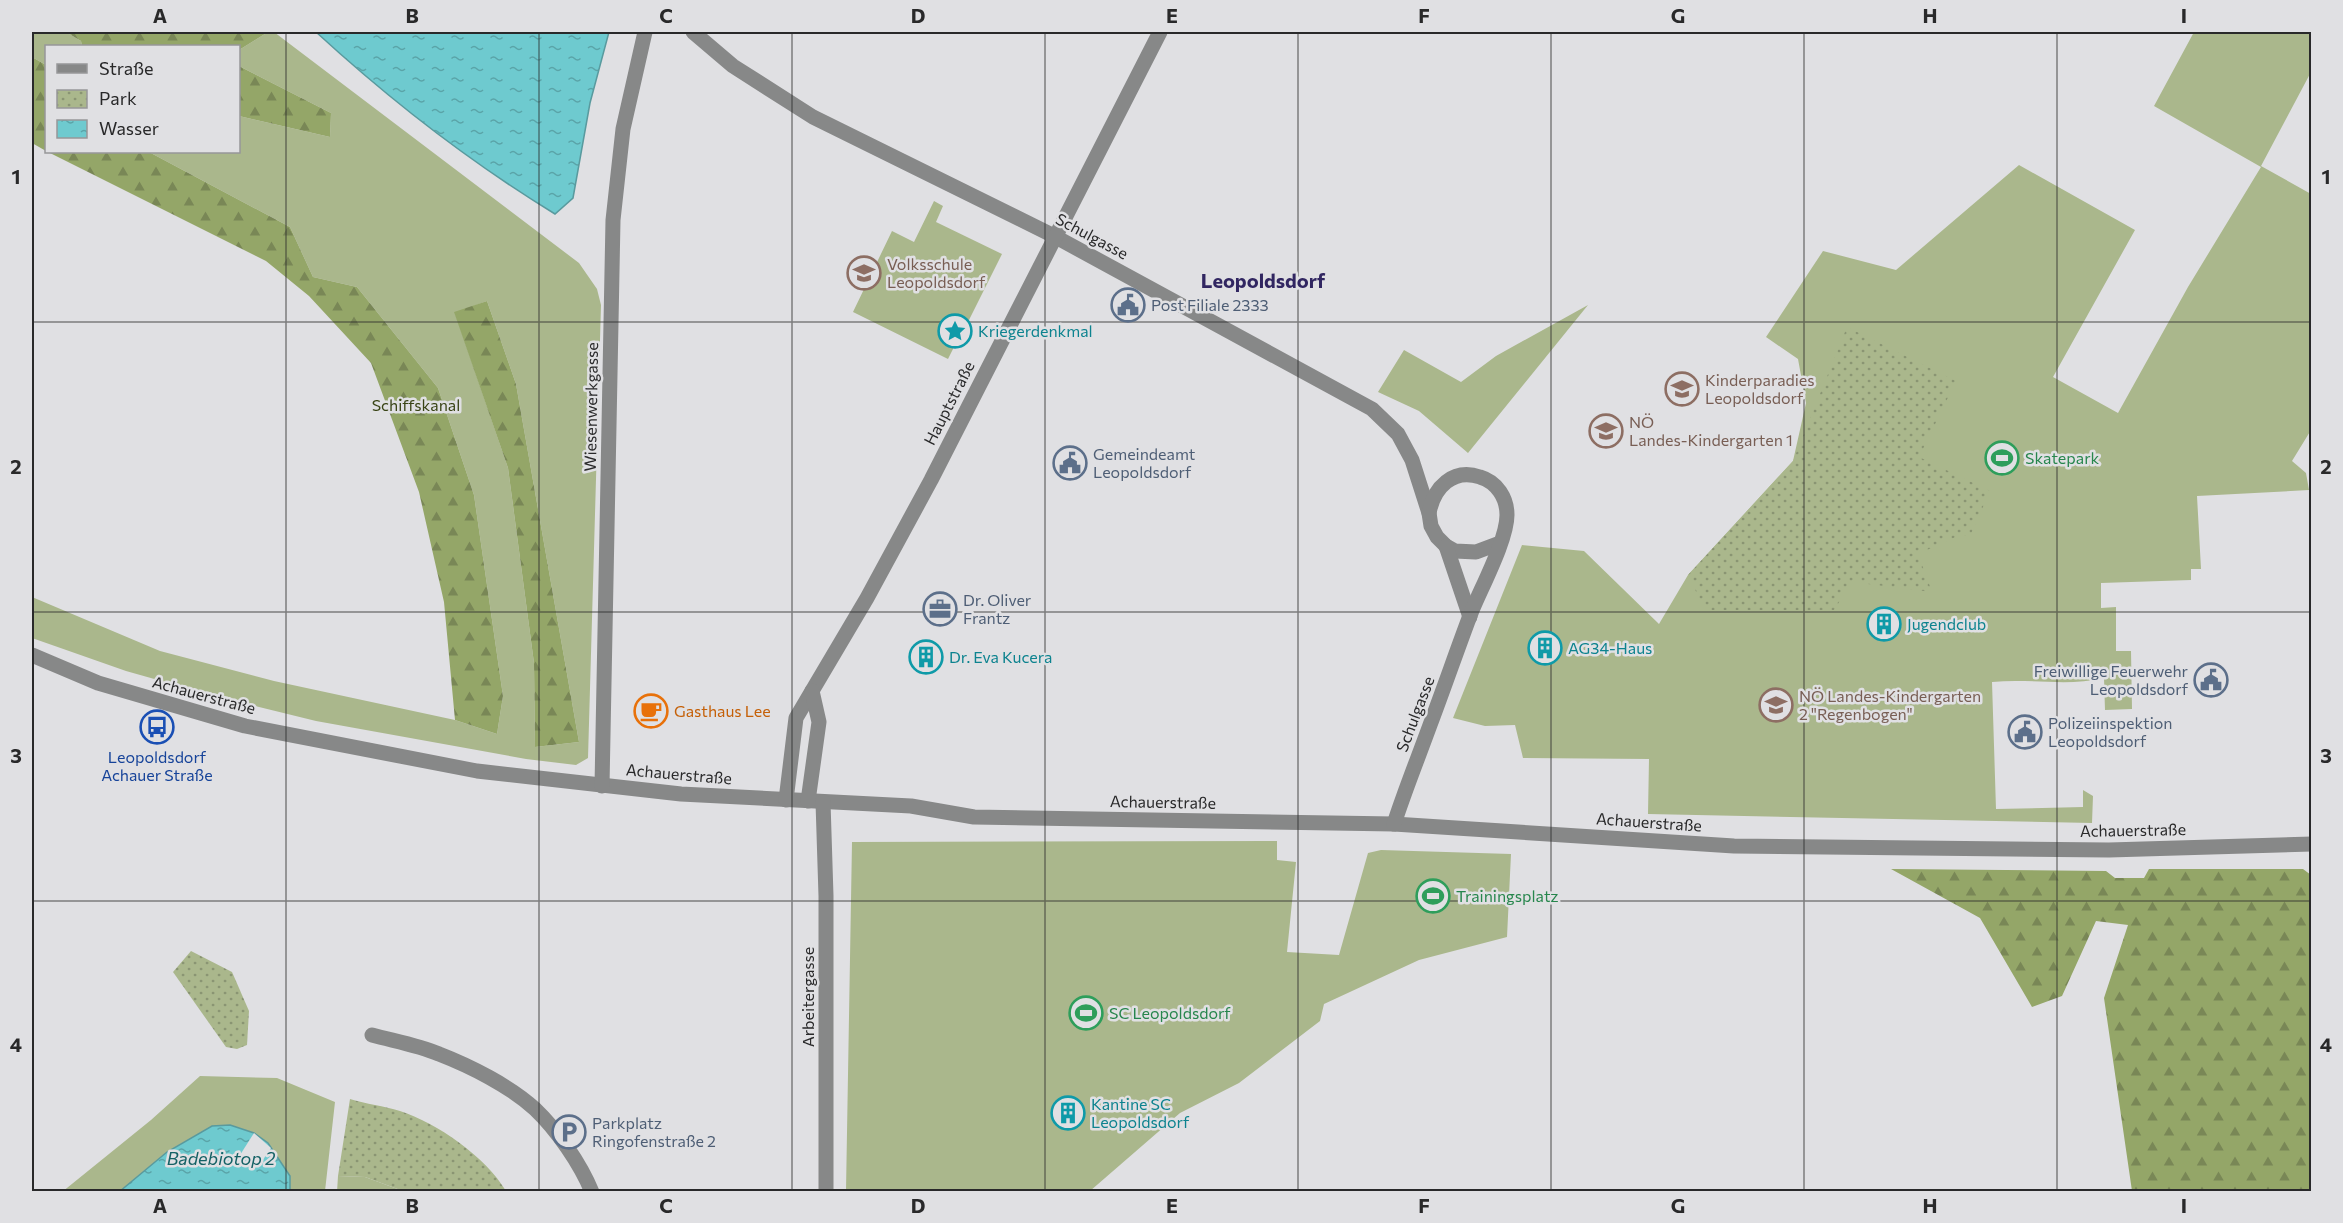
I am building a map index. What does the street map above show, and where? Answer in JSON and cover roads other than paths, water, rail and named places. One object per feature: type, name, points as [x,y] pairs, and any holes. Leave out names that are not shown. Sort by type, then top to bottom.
[{"type":"street","name":"Wiesenwerkgasse","points":[[602,786],[613,220],[623,129],[645,32]]},
{"type":"street","name":"Schulgasse","points":[[693,32],[733,66],[813,117],[1054,236],[1372,409],[1398,434],[1412,460],[1431,526],[1446,546],[1470,616]]},
{"type":"street","name":"Hauptstraße","points":[[786,800],[796,718],[867,598],[931,480],[1160,32]]},
{"type":"street","name":"Schulgasse","points":[[1394,824],[1470,616],[1500,543],[1507,518],[1507,506],[1503,495],[1486,478],[1461,475],[1448,479],[1438,488],[1429,513]]},
{"type":"street","points":[[1446,546],[1455,550],[1476,552],[1500,543]]},
{"type":"street","name":"Achauerstraße","points":[[32,655],[98,683],[245,726],[477,771],[681,794],[911,806],[974,817],[1394,824],[1734,846],[2109,849],[2312,844]]},
{"type":"street","points":[[812,691],[819,722],[815,802]]},
{"type":"street","name":"Arbeitergasse","points":[[815,802],[826,896],[826,1191]]},
{"type":"street","points":[[372,1035],[436,1053],[470,1068],[518,1096],[535,1109],[562,1141],[584,1172],[592,1191]]},
{"type":"water","points":[[316,32],[609,32],[590,103],[573,198],[555,214],[523,194],[431,129]]},
{"type":"water","name":"Badebiotop 2","points":[[230,1125],[254,1133],[268,1143],[290,1176],[290,1191],[119,1192],[167,1152],[212,1126]]},
{"type":"place","name":"Volksschule Leopoldsdorf","points":[[864,273]]},
{"type":"place","name":"Post Filiale 2333","points":[[1128,305]]},
{"type":"place","name":"Kriegerdenkmal","points":[[955,331]]},
{"type":"place","name":"Kinderparadies Leopoldsdorf","points":[[1682,389]]},
{"type":"place","name":"NÖ Landes-Kindergarten 1","points":[[1606,431]]},
{"type":"place","name":"Skatepark","points":[[2002,458]]},
{"type":"place","name":"Gemeindeamt Leopoldsdorf","points":[[1070,463]]},
{"type":"place","name":"Dr. Oliver Frantz","points":[[940,609]]},
{"type":"place","name":"Jugendclub","points":[[1884,624]]},
{"type":"place","name":"AG34-Haus","points":[[1545,648]]},
{"type":"place","name":"Dr. Eva Kucera","points":[[926,657]]},
{"type":"place","name":"Freiwillige Feuerwehr Leopoldsdorf","points":[[2211,680]]},
{"type":"place","name":"NÖ Landes-Kindergarten 2 \"Regenbogen\"","points":[[1776,705]]},
{"type":"place","name":"Gasthaus Lee","points":[[651,711]]},
{"type":"place","name":"Leopoldsdorf Achauer Straße","points":[[157,727]]},
{"type":"place","name":"Polizeiinspektion Leopoldsdorf","points":[[2025,732]]},
{"type":"place","name":"Trainingsplatz","points":[[1433,896]]},
{"type":"place","name":"SC Leopoldsdorf","points":[[1086,1013]]},
{"type":"place","name":"Kantine SC Leopoldsdorf","points":[[1068,1113]]},
{"type":"place","name":"Parkplatz Ringofenstraße 2","points":[[569,1132]]},
{"type":"district","name":"Leopoldsdorf","points":[[1263,281]]},
{"type":"park label","name":"Schiffskanal","points":[[416,405]]}]
